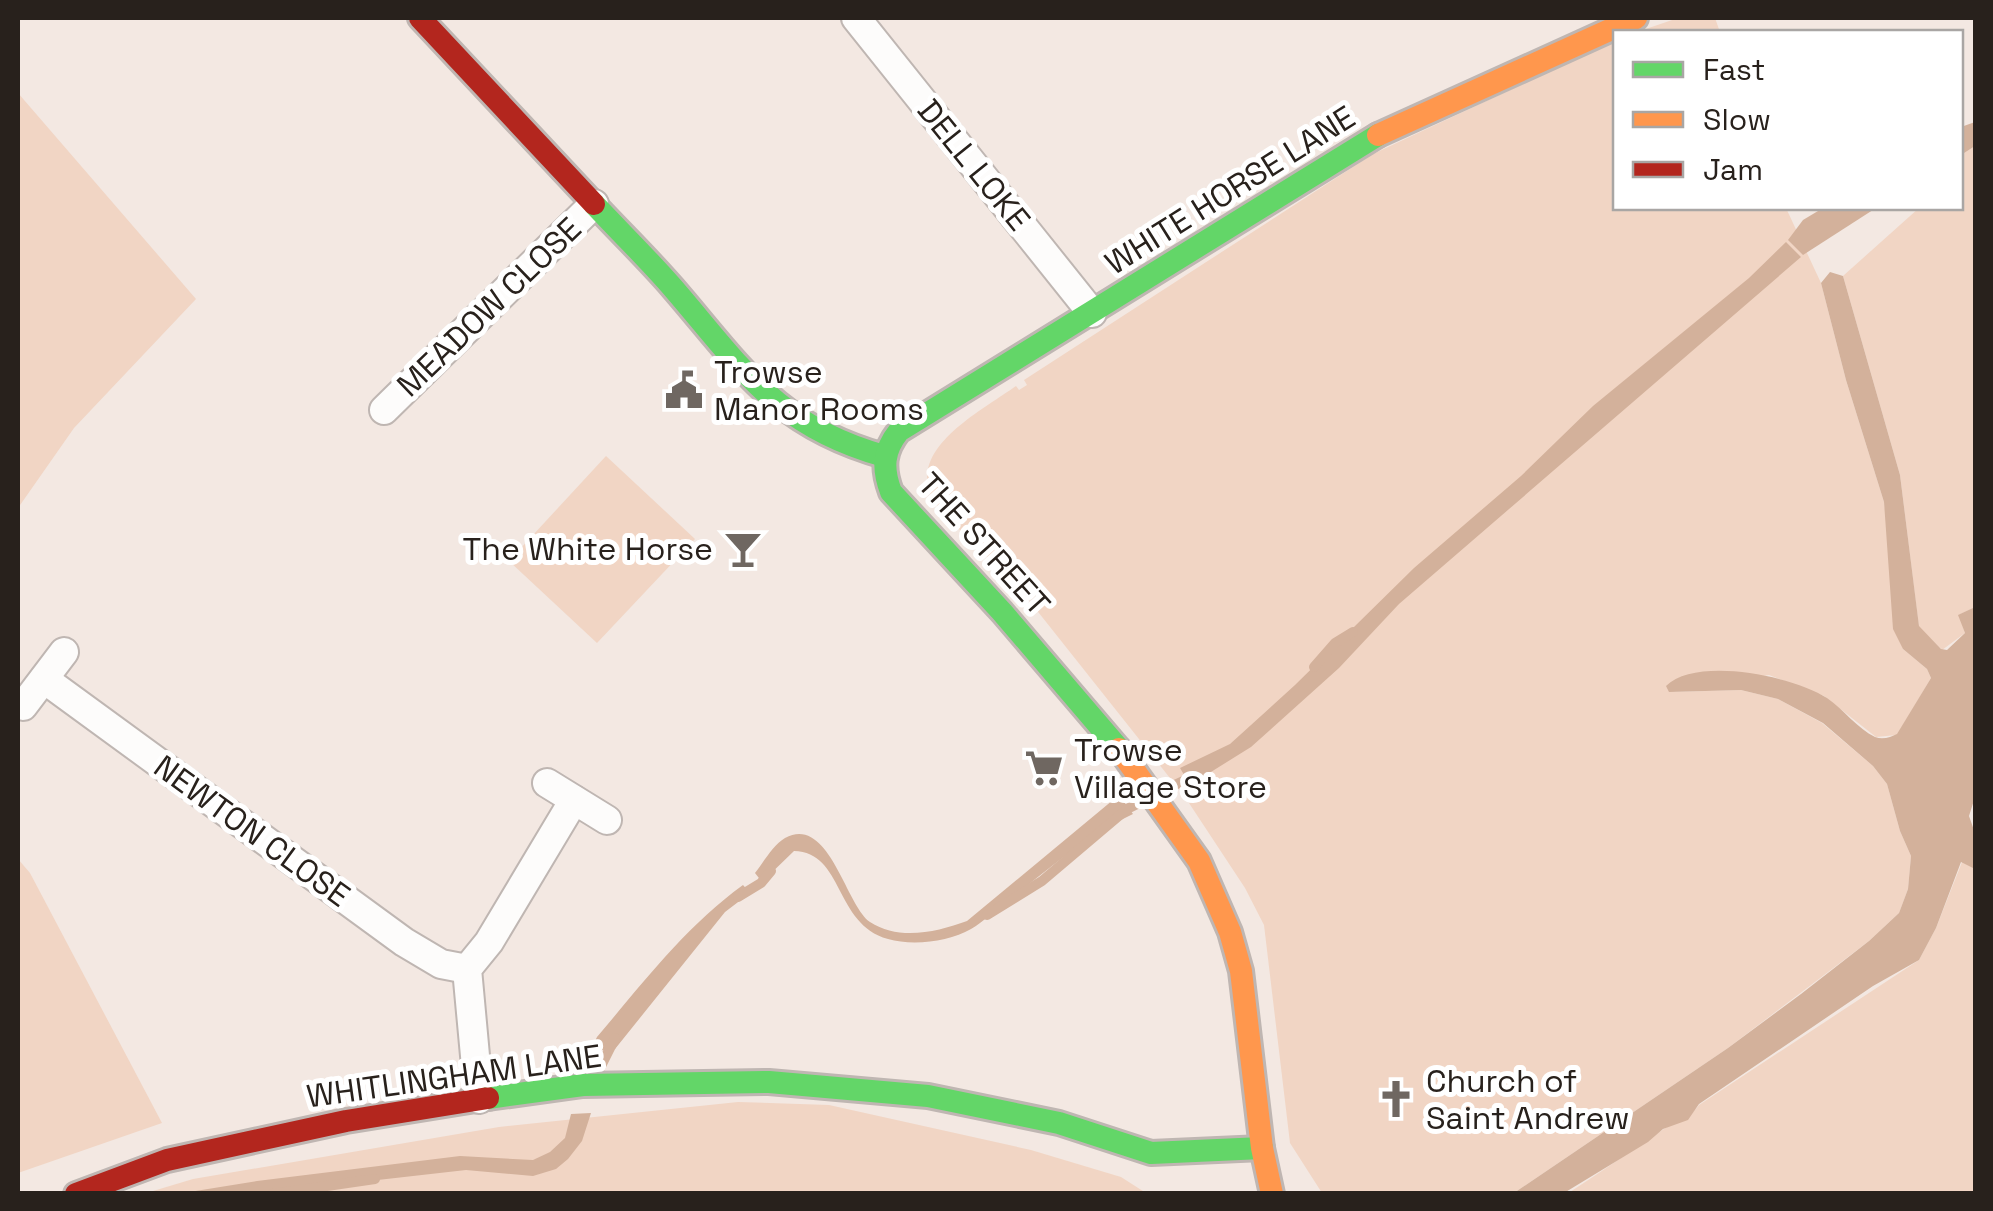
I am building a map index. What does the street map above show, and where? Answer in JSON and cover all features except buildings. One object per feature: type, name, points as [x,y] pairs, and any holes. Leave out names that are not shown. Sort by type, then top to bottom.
[{"type":"street","name":"THE STREET","points":[[420,18],[673,288],[706,331],[792,416],[837,441],[884,456],[883,472],[891,492],[1002,612],[1174,820],[1200,861],[1230,932],[1241,970],[1262,1148],[1272,1194]]},
{"type":"street","name":"DELL LOKE","points":[[856,18],[1092,313]]},
{"type":"street","name":"WHITE HORSE LANE","points":[[884,456],[898,431],[1368,140],[1636,18]]},
{"type":"street","name":"MEADOW CLOSE","points":[[384,410],[594,204]]},
{"type":"street","points":[[23,706],[64,652]]},
{"type":"street","name":"NEWTON CLOSE","points":[[44,679],[404,942],[441,964],[467,969]]},
{"type":"street","points":[[547,783],[607,820]]},
{"type":"street","points":[[479,1099],[467,969],[489,942],[574,800]]},
{"type":"street","name":"WHITLINGHAM LANE","points":[[76,1194],[167,1160],[346,1121],[593,1084],[769,1082],[928,1096],[1060,1123],[1151,1153],[1262,1148]]},
{"type":"shaded area","points":[[1678,18],[1715,18],[1719,30],[1643,30]]},
{"type":"shaded area","points":[[1613,42],[1613,210],[1787,210],[1821,283],[1884,502],[1903,649],[1927,669],[1931,678],[1897,735],[1876,737],[1824,696],[1769,675],[1670,692],[1741,690],[1778,699],[1822,723],[1873,766],[1887,784],[1911,856],[1908,889],[1899,913],[1869,941],[1728,1048],[1514,1193],[1322,1193],[1290,1143],[1264,925],[1245,888],[1185,797],[1031,603],[1044,590],[1031,576],[1017,587],[943,513],[930,492],[927,473],[933,455],[962,423],[1016,386],[1019,390],[1027,385],[1024,380],[1373,154]]},
{"type":"shaded area","points":[[18,93],[196,299],[74,428],[18,508]]},
{"type":"shaded area","points":[[1975,122],[1975,146],[1963,154],[1963,126]]},
{"type":"shaded area","points":[[1975,146],[1975,607],[1959,615],[1965,633],[1942,650],[1919,627],[1900,475],[1843,276],[1917,210],[1963,210],[1963,154]]},
{"type":"shaded area","points":[[1820,210],[1873,210],[1803,255],[1788,240],[1803,220]]},
{"type":"shaded area","points":[[1786,242],[1801,257],[1399,604],[1339,668],[1251,747],[1190,785],[1180,768],[1230,744],[1414,568],[1521,476],[1593,406],[1749,278]]},
{"type":"shaded area","points":[[1830,272],[1843,276],[1900,475],[1919,626],[1941,649],[1947,650],[1965,633],[1958,615],[1975,607],[1976,794],[1969,816],[1975,833],[1975,869],[1961,862],[1936,928],[1919,960],[1873,986],[1699,1104],[1688,1120],[1663,1129],[1564,1193],[1514,1193],[1801,994],[1899,913],[1908,889],[1911,856],[1887,784],[1873,766],[1823,723],[1778,699],[1741,690],[1669,692],[1666,686],[1699,672],[1745,672],[1769,677],[1812,690],[1875,737],[1884,738],[1897,734],[1931,678],[1927,669],[1903,649],[1893,629],[1884,502],[1821,283]]},
{"type":"shaded area","points":[[606,456],[695,539],[597,643],[509,561]]},
{"type":"shaded area","points":[[1119,795],[1133,814],[1083,843],[975,926],[941,940],[898,941],[871,931],[858,919],[822,863],[810,854],[794,851],[762,882],[755,873],[781,841],[800,834],[825,850],[870,922],[906,933],[931,931],[967,921]]},
{"type":"shaded area","points":[[1964,857],[1975,869],[1975,1193],[1567,1194],[1919,960]]},
{"type":"shaded area","points":[[18,859],[30,873],[162,1123],[18,1173]]},
{"type":"shaded area","points":[[743,885],[750,893],[725,912],[615,1049],[590,1051],[597,1037],[666,956]]},
{"type":"shaded area","points":[[738,1102],[829,1105],[1031,1150],[1121,1177],[1146,1193],[143,1194],[193,1179],[499,1127]]},
{"type":"shaded area","points":[[591,1113],[582,1141],[568,1159],[556,1169],[533,1176],[466,1170],[263,1193],[183,1193],[460,1156],[533,1160],[550,1152],[565,1138],[571,1114]]},
{"type":"waterway","points":[[1314,667],[1335,643],[1353,632]]},
{"type":"waterway","points":[[1162,791],[1196,775]]},
{"type":"waterway","points":[[987,915],[1042,881],[1127,809],[1147,799]]},
{"type":"waterway","points":[[738,897],[761,883],[771,871]]},
{"type":"waterway","points":[[596,1076],[615,1038]]},
{"type":"waterway","points":[[272,1194],[375,1179]]},
{"type":"traffic: fast","points":[[1119,749],[1002,612],[891,492],[885,467],[887,453],[899,431],[1378,135]]},
{"type":"traffic: fast","points":[[594,204],[764,391],[815,428],[884,456]]},
{"type":"traffic: fast","points":[[488,1098],[583,1085],[769,1082],[928,1096],[1059,1123],[1151,1153],[1262,1148]]},
{"type":"traffic: slow","points":[[1378,135],[1636,18]]},
{"type":"traffic: slow","points":[[1119,749],[1199,861],[1230,932],[1241,971],[1262,1148],[1272,1194]]},
{"type":"traffic: jam","points":[[420,18],[594,204]]},
{"type":"traffic: jam","points":[[76,1194],[167,1160],[346,1121],[488,1098]]},
{"type":"place","name":"Trowse Manor Rooms","points":[[684,390]]},
{"type":"place","name":"The White Horse","points":[[743,549]]},
{"type":"place","name":"Trowse Village Store","points":[[1044,768]]},
{"type":"place","name":"Church of Saint Andrew","points":[[1396,1099]]}]
